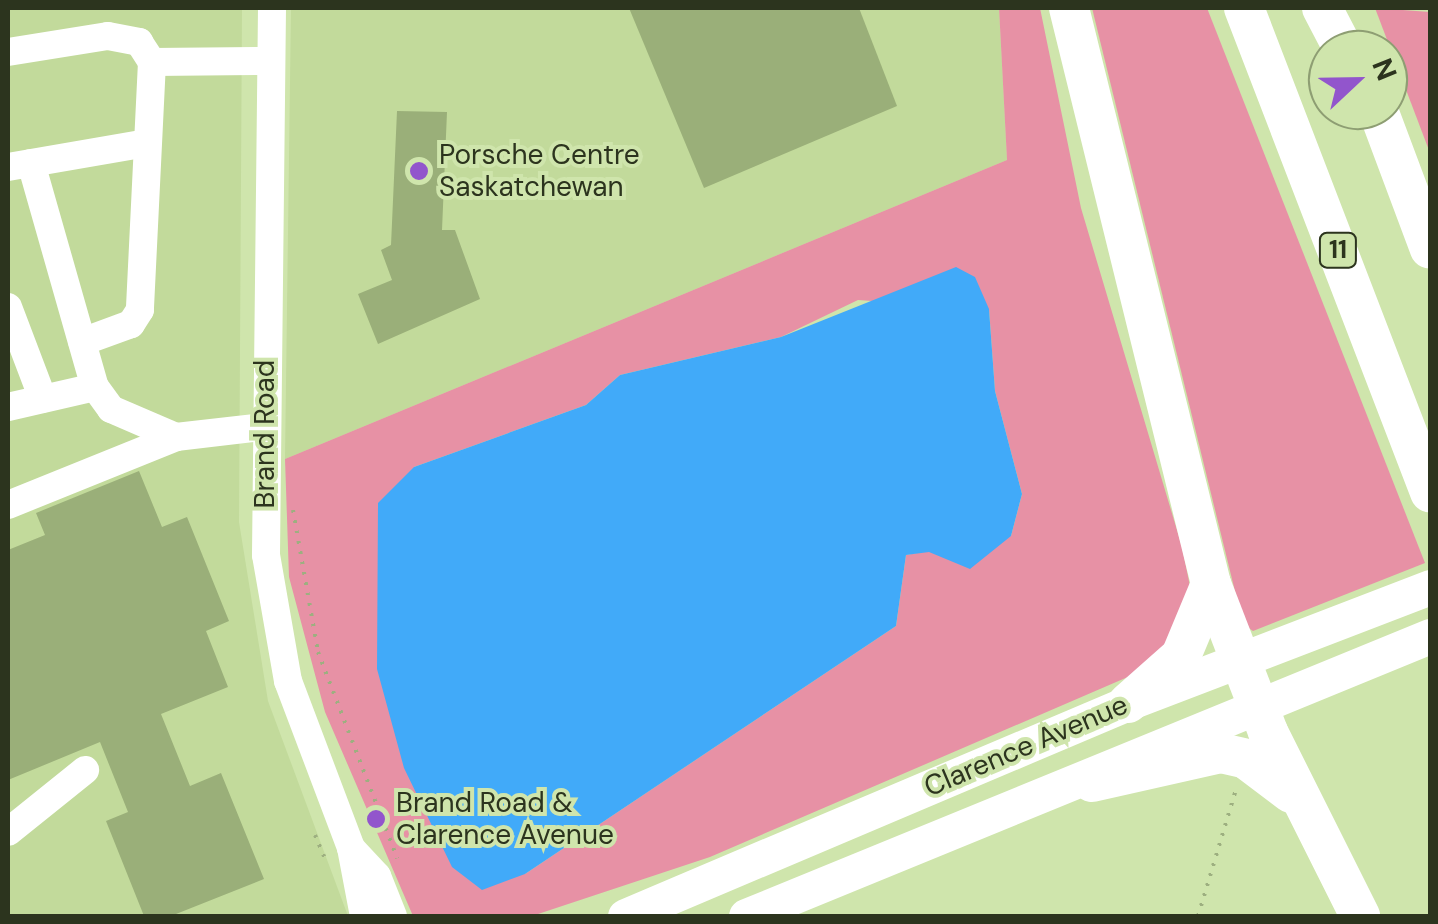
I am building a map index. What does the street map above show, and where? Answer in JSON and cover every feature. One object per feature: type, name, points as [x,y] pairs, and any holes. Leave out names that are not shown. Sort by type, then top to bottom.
[{"type":"highway","points":[[1068,8],[1211,584],[1258,710],[1360,916]]},
{"type":"highway","name":"11","points":[[1244,8],[1430,492]]},
{"type":"highway","points":[[1384,130],[1430,249]]},
{"type":"highway","points":[[1128,702],[1181,656],[1211,584]]},
{"type":"highway","points":[[1092,782],[1220,753],[1276,776],[1308,814]]},
{"type":"main road","name":"Clarence Avenue","points":[[625,916],[1128,702],[1242,662],[1420,591]]},
{"type":"main road","name":"Clarence Avenue","points":[[746,916],[1092,782],[1429,637]]},
{"type":"street","name":"Brand Road","points":[[272,8],[262,428],[266,555],[288,681],[351,848],[364,916]]},
{"type":"street","points":[[8,52],[108,36],[139,42],[152,62],[140,310],[131,324],[82,342]]},
{"type":"street","points":[[152,62],[272,61]]},
{"type":"street","points":[[146,143],[19,165],[82,342],[94,387],[111,410],[176,436]]},
{"type":"street","points":[[8,307],[43,399]]},
{"type":"street","points":[[8,407],[94,387]]},
{"type":"street","points":[[8,505],[176,436],[262,428]]},
{"type":"street","points":[[8,832],[85,770]]},
{"type":"street","name":"Brand Road","points":[[351,848],[377,876],[393,916]]},
{"type":"path","points":[[292,503],[318,652],[400,864]]},
{"type":"path","points":[[1198,916],[1240,775]]},
{"type":"shaded area","points":[[8,8],[242,8],[239,522],[268,701],[348,916],[8,916]]},
{"type":"shaded area","points":[[291,8],[999,8],[1007,160],[285,459]]},
{"type":"shaded area","points":[[999,8],[1040,8],[1081,208],[1182,547],[1192,596],[1181,636],[1144,670],[710,857],[532,916],[413,916],[325,712],[289,577],[285,459],[1007,160]],"holes":[[[858,300],[989,309],[995,391],[1022,494],[1011,536],[906,555],[896,626],[525,874],[414,467],[586,405],[620,375],[781,337]]]},
{"type":"shaded area","points":[[1092,8],[1207,8],[1425,563],[1253,631],[1243,624]]},
{"type":"shaded area","points":[[1375,8],[1430,12],[1430,153],[1408,95],[1408,30],[1383,30]]},
{"type":"water","points":[[956,267],[975,277],[989,309],[995,391],[1022,494],[1011,536],[970,569],[929,552],[906,555],[896,626],[525,874],[482,890],[452,867],[404,768],[377,669],[378,503],[414,467],[586,405],[620,375],[781,337]]},
{"type":"building","points":[[629,8],[859,8],[897,106],[704,188]]},
{"type":"building","name":"Porsche Centre Saskatchewan","points":[[397,111],[447,112],[442,230],[455,230],[480,299],[378,344],[358,294],[392,280],[381,250],[391,245]]},
{"type":"building","points":[[139,471],[162,527],[187,517],[229,621],[206,631],[228,687],[161,714],[190,786],[221,773],[264,879],[171,916],[144,916],[106,821],[128,812],[100,742],[8,780],[8,550],[45,535],[36,513]]},
{"type":"place","name":"Porsche Centre Saskatchewan","points":[[419,171]]},
{"type":"place","name":"Brand Road & Clarence Avenue","points":[[376,819]]}]
